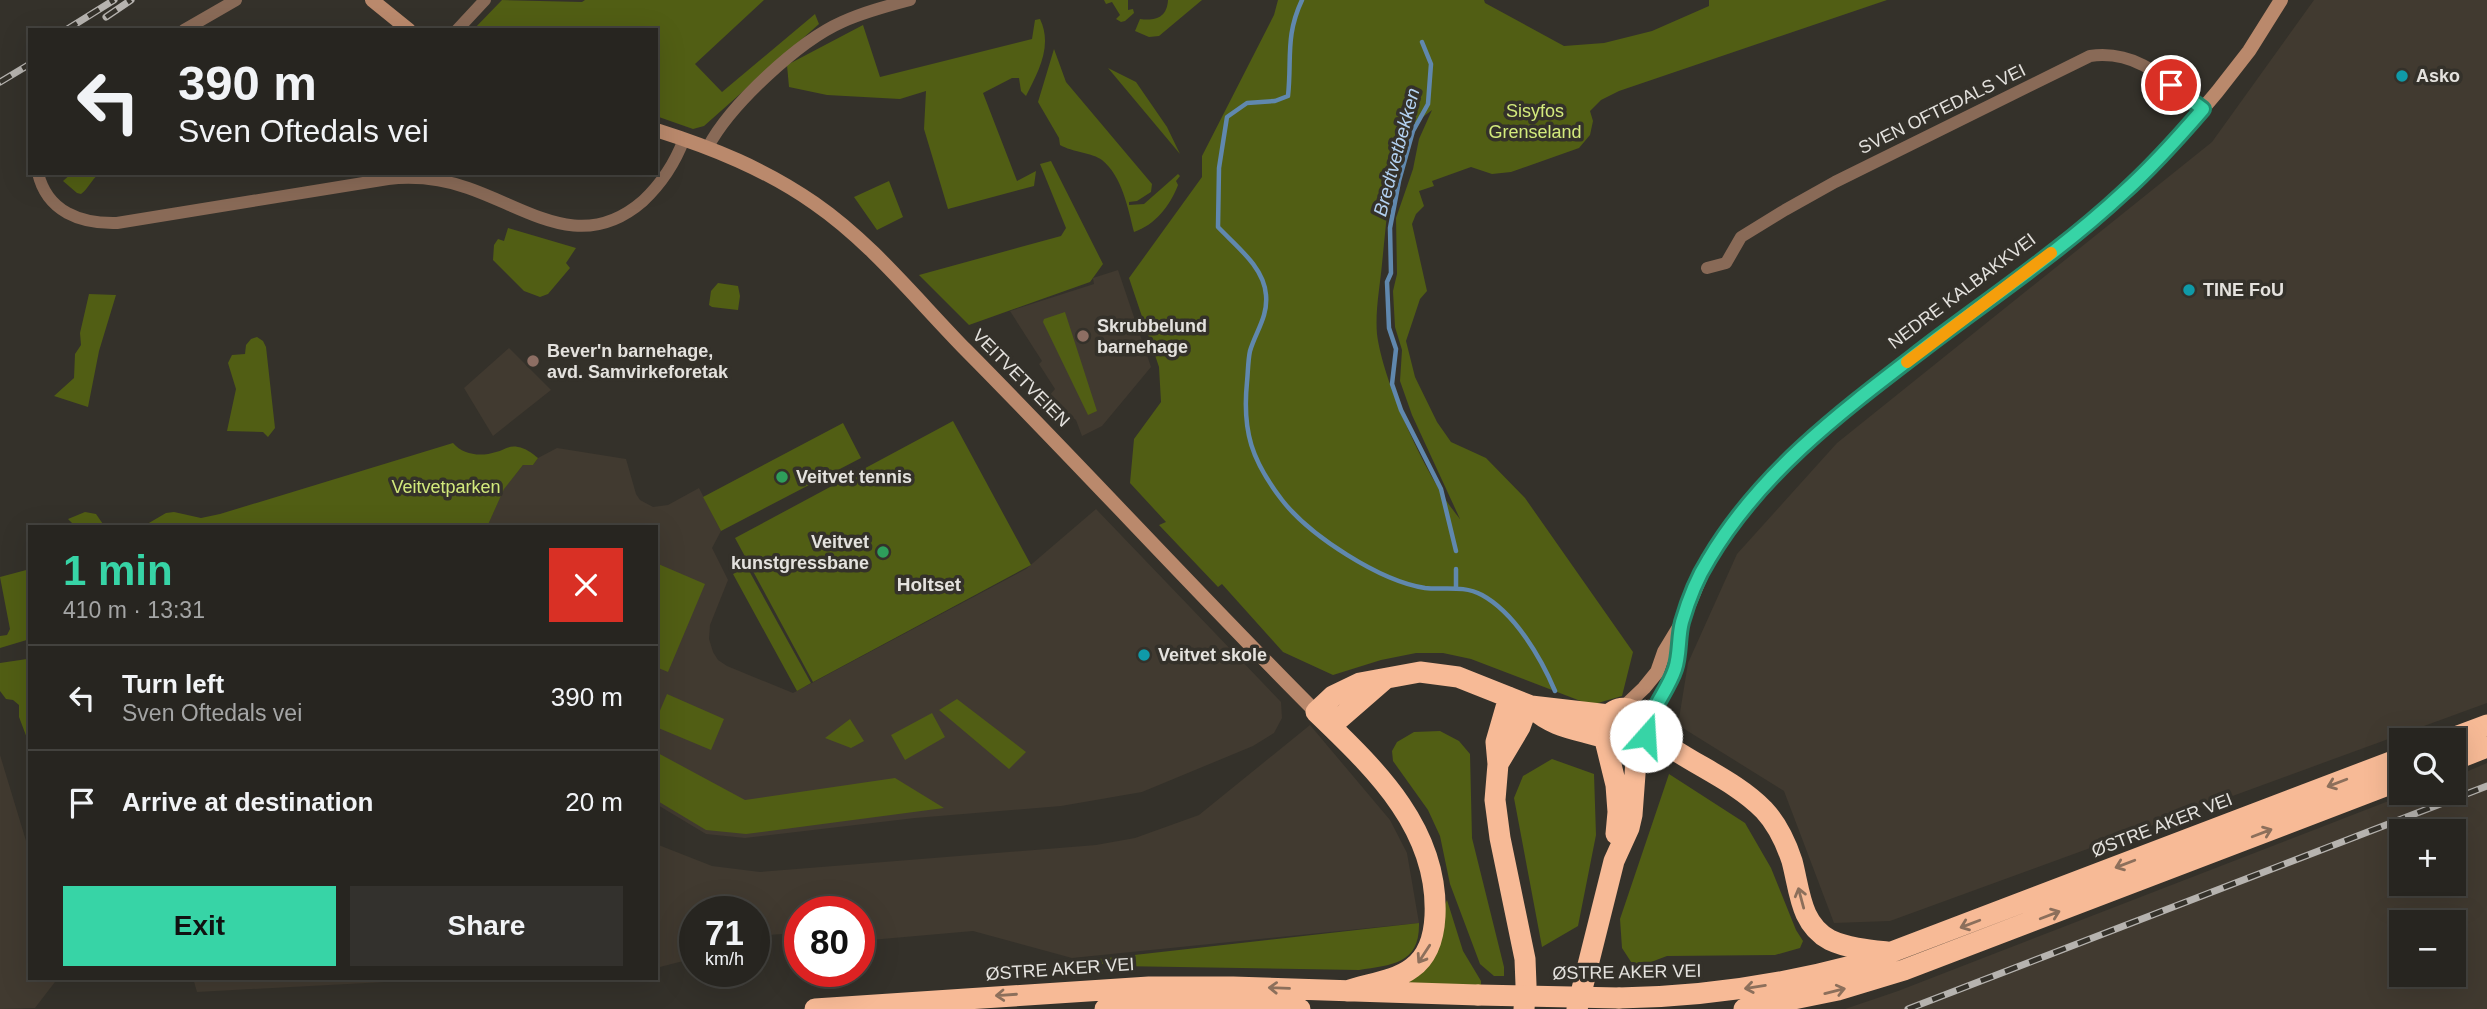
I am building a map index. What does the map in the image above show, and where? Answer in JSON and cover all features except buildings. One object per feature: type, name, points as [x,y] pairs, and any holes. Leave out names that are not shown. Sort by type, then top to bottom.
[{"type":"highway","points":[[1347,991],[1411,969],[1425,956],[1434,925],[1434,888],[1423,846],[1402,805],[1379,775],[1324,719],[1349,709],[1387,677],[1410,672],[1448,674],[1522,703],[1556,725],[1578,729],[1606,740],[1621,751],[1643,733]]},
{"type":"highway","points":[[1522,703],[1637,712],[1643,733],[1664,743],[1745,794],[1771,818],[1788,851],[1805,914],[1815,928],[1841,944],[1893,953]]},
{"type":"highway","points":[[1522,703],[1496,742],[1499,764],[1495,787],[1496,808],[1525,959],[1527,985],[1524,1009]]},
{"type":"highway","points":[[1606,740],[1603,726],[1616,711]]},
{"type":"highway","points":[[2466,733],[2487,725]]},
{"type":"highway","name":"NEDRE KALBAKKVEI","points":[[1614,861],[1632,815],[1643,733]]},
{"type":"highway","name":"NEDRE KALBAKKVEI","points":[[1577,1009],[1614,861],[1618,812],[1616,785],[1606,740]]},
{"type":"highway","points":[[2466,755],[2487,747]]},
{"type":"highway","name":"ØSTRE AKER VEI","points":[[815,1009],[1111,988],[1212,986],[1619,998],[1702,994],[1771,984],[1828,972],[1893,953],[2389,763]]},
{"type":"highway","points":[[1744,1009],[1838,990],[1904,970],[2389,785]]},
{"type":"highway","points":[[1105,1009],[1300,1009]]},
{"type":"main road","points":[[372,0],[407,28]]},
{"type":"main road","name":"NEDRE KALBAKKVEI","points":[[1616,711],[1651,681],[1681,624],[1708,559],[1776,471],[1842,411],[2062,244],[2122,194],[2203,109],[2249,51],[2281,0]]},
{"type":"main road","name":"VEITVETVEIEN","points":[[658,131],[708,146],[784,183],[824,210],[863,243],[1324,719]]},
{"type":"main road","name":"NEDRE KALBAKKVEI","points":[[1643,733],[1675,668],[1681,624]]},
{"type":"street","points":[[187,28],[236,0]]},
{"type":"street","points":[[459,28],[485,0]]},
{"type":"street","points":[[708,146],[745,96],[813,39],[841,22],[910,0]]},
{"type":"street","name":"SVEN OFTEDALS VEI","points":[[1707,268],[1726,262],[1741,236],[1835,182],[2090,56],[2108,53],[2130,58],[2149,68],[2203,109]]},
{"type":"street","points":[[39,175],[50,201],[67,214],[90,222],[117,223],[388,179],[414,178],[467,188],[540,219],[578,226],[609,221],[636,207],[670,170],[684,139]]},
{"type":"shaded area","points":[[2314,0],[2487,0],[2487,703],[2419,728],[2389,728],[2389,739],[1890,921],[1834,923],[1784,791],[1678,725],[1688,663],[1737,554],[1837,443],[2212,142]]},
{"type":"shaded area","name":"Skrubbelund barnehage","points":[[1118,270],[1151,367],[1102,426],[1082,436],[1076,420],[1048,397],[1055,389],[1039,364],[1042,361],[1010,311],[1094,284],[1093,278]]},
{"type":"shaded area","points":[[509,348],[551,390],[493,436],[464,388]]},
{"type":"shaded area","points":[[557,448],[626,459],[636,494],[640,500],[653,507],[668,505],[699,488],[721,531],[712,548],[728,580],[710,625],[709,639],[713,652],[718,660],[727,666],[793,693],[1026,569],[1096,509],[1281,702],[1282,718],[1274,733],[1253,746],[1142,792],[1061,806],[915,818],[745,838],[706,834],[658,805],[658,525],[488,525],[504,488],[524,464],[533,465],[538,458]]},
{"type":"shaded area","points":[[1310,725],[1390,820],[1407,853],[1419,923],[1072,958],[973,931],[875,940],[875,896],[784,896],[783,948],[782,934],[770,935],[770,896],[679,896],[679,962],[658,967],[658,845],[712,866],[760,872],[1096,845],[1135,838],[1199,815]]},
{"type":"shaded area","points":[[0,755],[28,847],[28,980],[56,980],[35,1008],[0,1009]]},
{"type":"shaded area","points":[[2487,763],[2487,1009],[1845,1009],[1898,991],[2389,801],[2389,805],[2466,805],[2466,772]]},
{"type":"shaded area","points":[[194,980],[422,980],[197,992]]},
{"type":"green space","points":[[502,0],[764,0],[695,64],[722,92],[815,14],[819,24],[704,126],[693,129],[658,117],[658,28],[475,28]]},
{"type":"green space","points":[[1104,0],[1128,0],[1128,10],[1133,9],[1134,13],[1121,22],[1116,19],[1120,15],[1112,2],[1106,4]]},
{"type":"green space","points":[[1168,0],[1202,0],[1159,36],[1149,37],[1135,31],[1140,19],[1155,19],[1163,14]]},
{"type":"green space","name":"Sisyfos Grenseland","points":[[1278,0],[1484,0],[1485,3],[1564,46],[1604,43],[1652,31],[1709,6],[1709,0],[1887,0],[1619,91],[1601,100],[1590,111],[1593,121],[1590,135],[1579,148],[1511,172],[1492,174],[1471,167],[1432,181],[1434,186],[1419,191],[1424,206],[1416,214],[1412,224],[1427,291],[1420,299],[1406,341],[1415,377],[1437,422],[1451,442],[1486,458],[1525,498],[1633,652],[1622,696],[1591,705],[1471,659],[1443,653],[1416,653],[1381,660],[1333,675],[1283,652],[1222,584],[1218,587],[1159,525],[1166,522],[1130,483],[1134,439],[1161,402],[1159,367],[1129,278],[1202,177],[1202,156],[1274,15]],"holes":[[[1432,110],[1419,139],[1413,169],[1396,218],[1397,274],[1393,291],[1395,327],[1402,350],[1400,381],[1412,415],[1460,519],[1434,481],[1409,431],[1388,378],[1377,334],[1392,141]]]},
{"type":"green space","points":[[1040,19],[1044,29],[1044,49],[1039,68],[1026,96],[1021,91],[1019,78],[1012,78],[983,93],[1017,181],[1036,171],[1034,186],[948,209],[924,129],[926,91],[900,99],[827,95],[789,87],[787,65],[863,25],[880,77],[1032,39],[1035,20]]},
{"type":"green space","points":[[1054,49],[1066,82],[1152,184],[1151,192],[1137,201],[1129,202],[1129,205],[1144,204],[1178,174],[1180,176],[1176,181],[1178,185],[1175,193],[1166,207],[1155,220],[1142,229],[1134,232],[1123,193],[1109,167],[1098,158],[1060,145],[1059,138],[1038,102]]},
{"type":"green space","points":[[1108,68],[1136,82],[1167,127],[1180,154]]},
{"type":"green space","points":[[1051,161],[1103,264],[1090,282],[969,325],[919,275],[1061,236],[1066,228],[1040,164]]},
{"type":"green space","points":[[70,175],[98,175],[81,194],[63,181]]},
{"type":"green space","points":[[889,181],[903,217],[877,230],[854,197]]},
{"type":"green space","points":[[508,228],[576,248],[566,263],[570,268],[548,294],[540,297],[524,291],[493,260],[494,245],[498,239],[504,241]]},
{"type":"green space","points":[[718,283],[738,286],[738,310],[709,305],[711,291]]},
{"type":"green space","points":[[89,294],[116,295],[99,351],[88,407],[54,396],[74,378],[75,354],[81,345],[80,333]]},
{"type":"green space","points":[[1065,312],[1097,411],[1088,415],[1043,322],[1044,319]]},
{"type":"green space","points":[[257,337],[266,347],[275,428],[268,437],[263,432],[227,431],[236,389],[228,363],[232,355],[245,354],[246,345]]},
{"type":"green space","name":"Veitvet kunstgressbane","points":[[953,421],[1031,565],[813,682],[735,538]]},
{"type":"green space","name":"Veitvet tennis","points":[[843,423],[861,458],[721,531],[703,497]]},
{"type":"green space","name":"Veitvetparken","points":[[453,443],[462,450],[478,455],[518,447],[538,458],[533,465],[523,465],[504,489],[488,525],[145,525],[166,513],[174,512],[201,518]]},
{"type":"green space","points":[[85,512],[96,514],[104,525],[74,525],[68,519]]},
{"type":"green space","points":[[658,564],[705,584],[668,672],[658,668]]},
{"type":"green space","points":[[747,567],[811,683],[797,691],[733,574]]},
{"type":"green space","points":[[28,570],[28,640],[0,648],[0,636],[7,635],[10,629],[0,577]]},
{"type":"green space","points":[[28,657],[28,741],[19,717],[19,705],[6,699],[0,691],[0,663]]},
{"type":"green space","points":[[667,694],[724,719],[711,750],[658,728],[658,715]]},
{"type":"green space","points":[[957,699],[1026,752],[1009,769],[939,710]]},
{"type":"green space","points":[[932,713],[945,737],[905,760],[891,735]]},
{"type":"green space","points":[[850,719],[864,741],[851,748],[825,738]]},
{"type":"green space","points":[[1440,731],[1459,741],[1470,754],[1472,838],[1504,976],[1494,976],[1480,964],[1450,884],[1440,836],[1428,810],[1393,761],[1392,751],[1397,742],[1414,732]]},
{"type":"green space","points":[[658,753],[745,800],[895,778],[944,808],[746,834],[706,830],[658,801]]},
{"type":"green space","points":[[1552,759],[1594,774],[1596,835],[1578,926],[1542,947],[1514,798],[1523,776]]},
{"type":"green space","points":[[1669,774],[1745,823],[1771,868],[1803,941],[1800,948],[1775,955],[1667,956],[1635,968],[1622,948],[1620,919]]},
{"type":"green space","points":[[1447,900],[1463,951],[1481,985],[1393,983],[1440,914]]},
{"type":"green space","points":[[1419,923],[1415,947],[1409,955],[1393,964],[1359,970],[1117,966],[1081,961]]},
{"type":"waterway","points":[[1302,0],[1291,36],[1288,96],[1275,101],[1247,103],[1227,117],[1219,168],[1218,227],[1255,266],[1266,295],[1263,317],[1248,362],[1246,416],[1256,459],[1272,486],[1294,514],[1347,555],[1367,567],[1407,584],[1425,588],[1468,590],[1494,603],[1526,637],[1555,691]]},
{"type":"waterway","name":"Bredtvetbekken","points":[[1422,42],[1431,64],[1428,104],[1413,131],[1390,228],[1391,273],[1387,282],[1389,328],[1396,349],[1392,384],[1401,410],[1441,489],[1456,551]]},
{"type":"waterway","name":"Bredtvetbekken","points":[[1456,569],[1456,587]]},
{"type":"railway","points":[[69,28],[114,0]]},
{"type":"railway","points":[[106,17],[131,0]]},
{"type":"railway","points":[[0,82],[28,65]]},
{"type":"railway","points":[[1908,1009],[2487,786]]},
{"type":"slow traffic","points":[[1907,362],[2051,253]]},
{"type":"place","name":"Asko","points":[[2402,76]]},
{"type":"place","name":"TINE FoU","points":[[2189,290]]},
{"type":"place","name":"Skrubbelund barnehage","points":[[1083,336]]},
{"type":"place","name":"Bever'n barnehage, avd. Samvirkeforetak","points":[[533,361]]},
{"type":"place","name":"Veitvet tennis","points":[[782,477]]},
{"type":"place","name":"Veitvet kunstgressbane","points":[[883,552]]},
{"type":"place","name":"Veitvet skole","points":[[1144,655]]},
{"type":"district","name":"Holtset","points":[[929,584]]},
{"type":"route","points":[[1646,736],[1646,725],[1675,668],[1681,624],[1702,570],[1748,503],[1776,471],[1819,430],[2062,244],[2148,170],[2203,109],[2171,85]]}]
